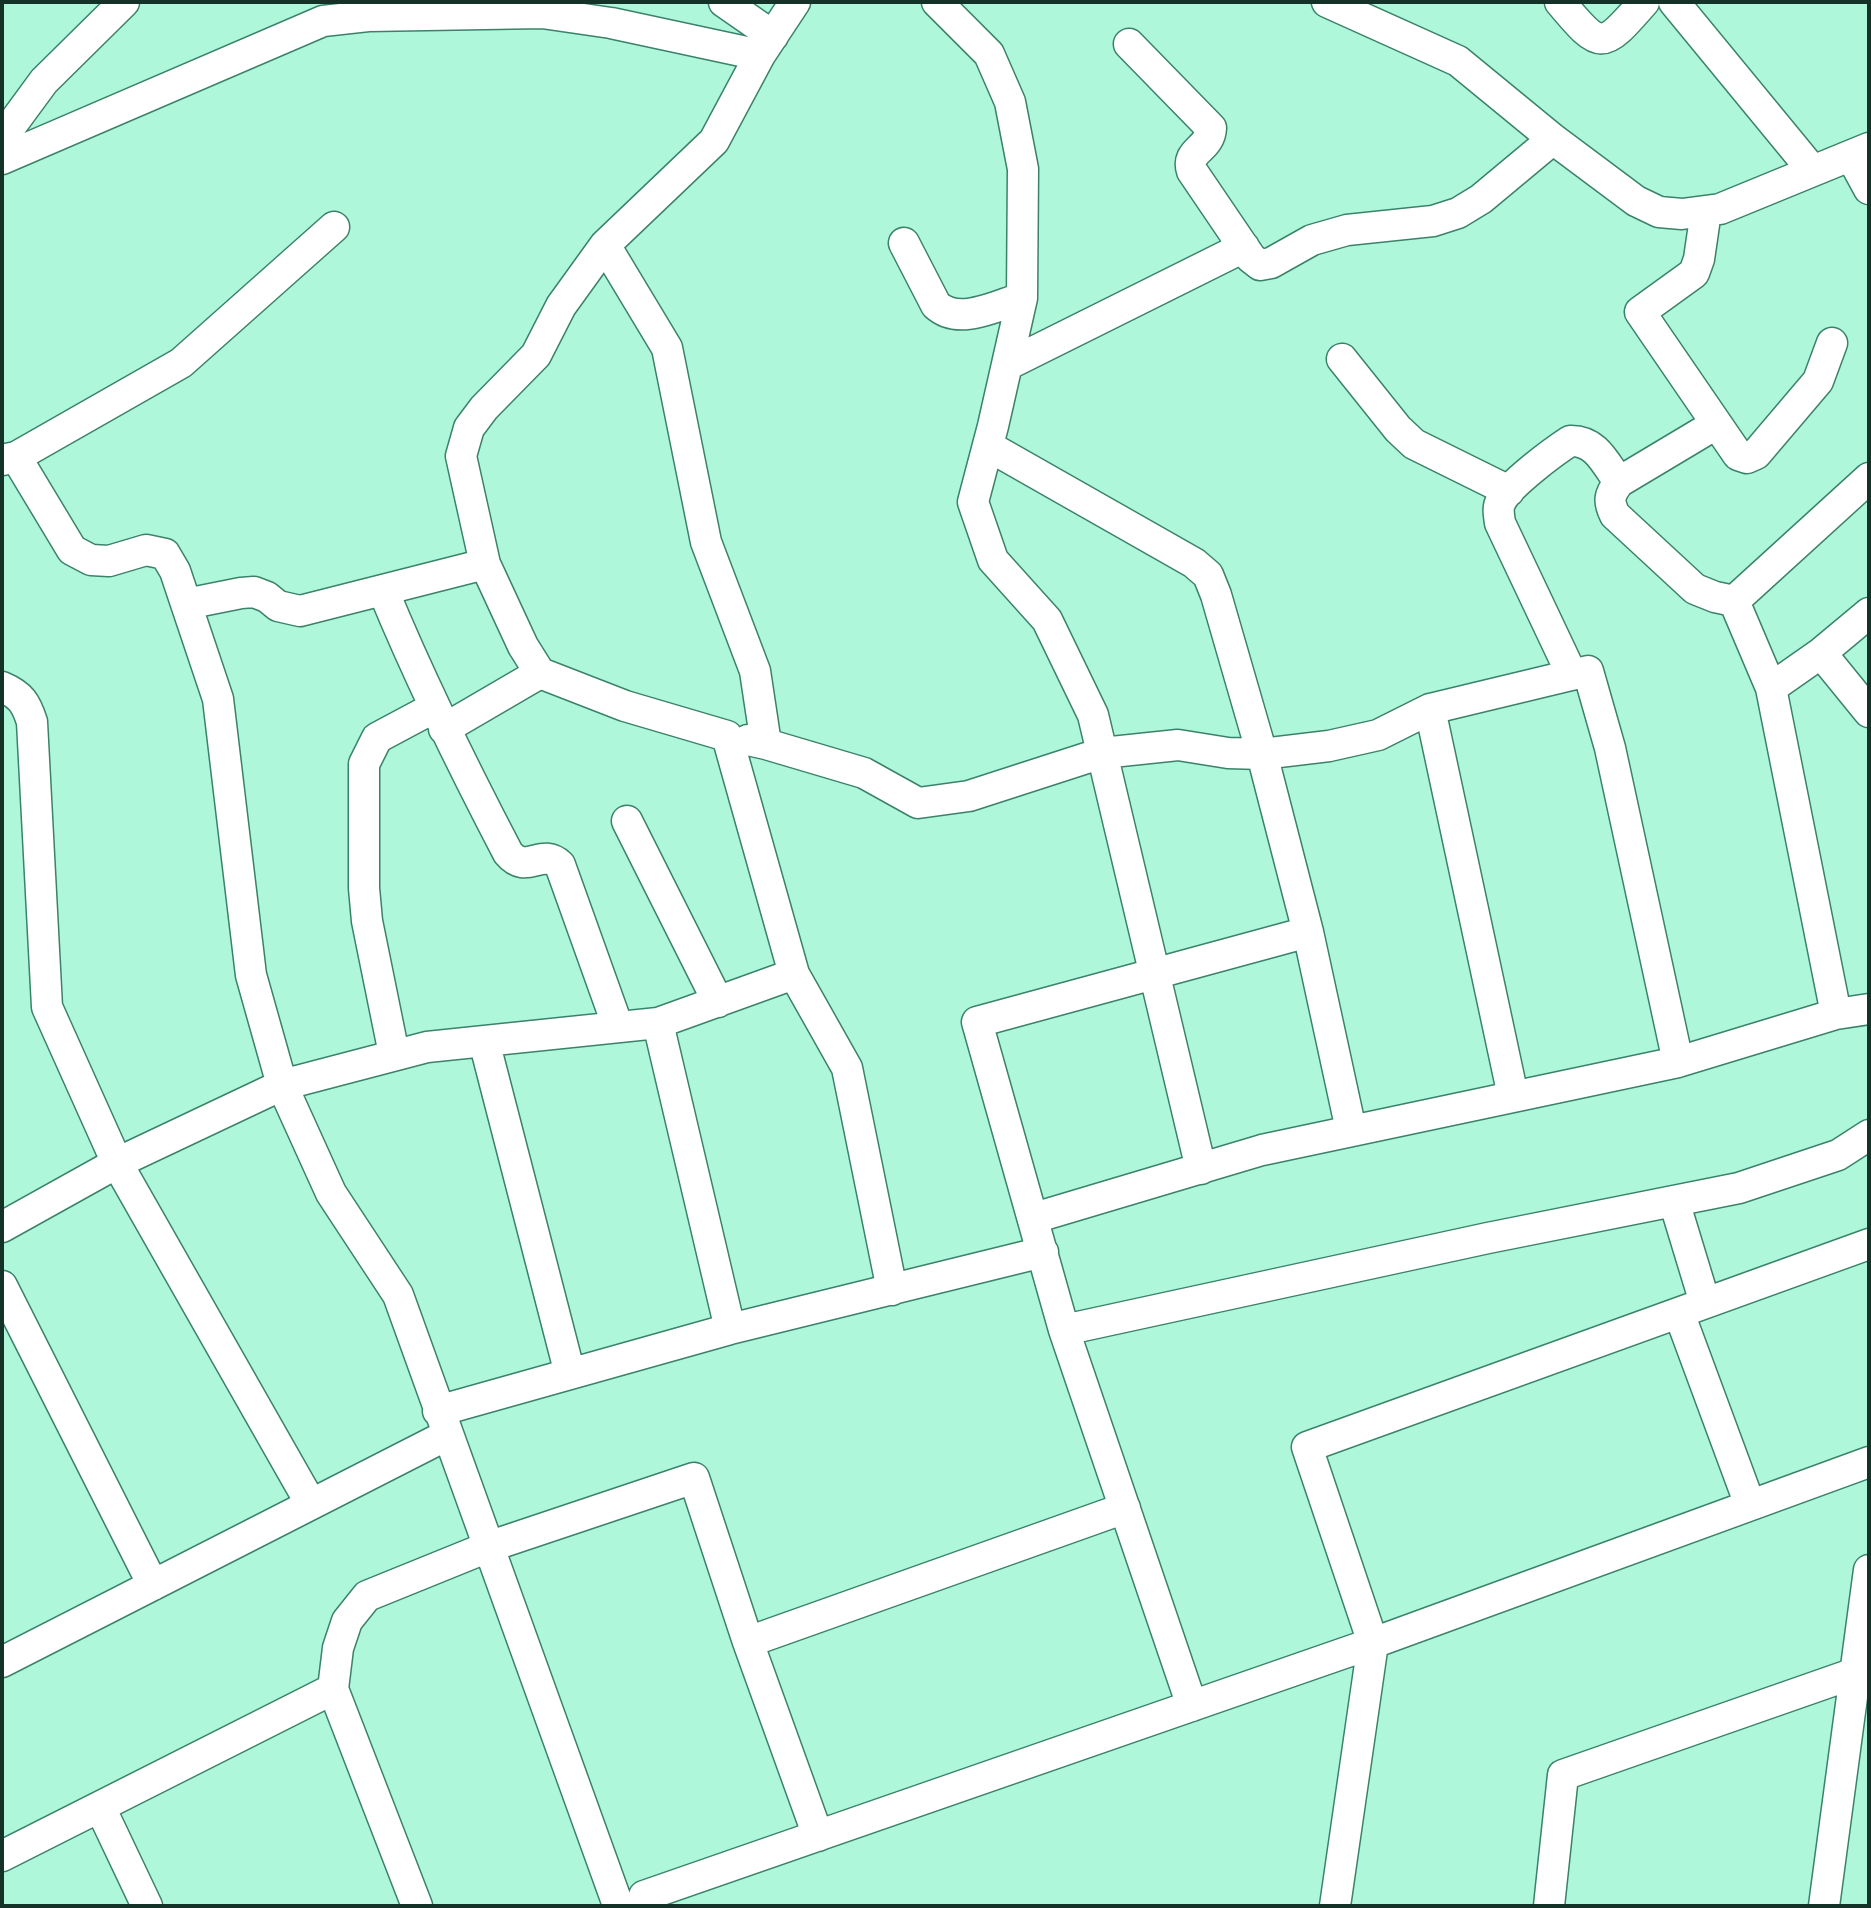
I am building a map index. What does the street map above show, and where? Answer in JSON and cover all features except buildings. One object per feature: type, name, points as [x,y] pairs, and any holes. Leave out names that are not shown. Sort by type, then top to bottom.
[{"type":"street","points":[[2,138],[16,103],[44,81],[124,2]]},
{"type":"street","points":[[724,2],[766,46]]},
{"type":"street","points":[[795,2],[766,46],[714,141],[605,245],[561,306],[536,355],[484,408],[469,428],[461,456],[485,564],[523,646],[540,673],[625,706],[864,773],[918,803],[969,796],[1102,753],[1178,745],[1228,753],[1262,754],[1329,746],[1378,735],[1430,709],[1588,671],[1610,748],[1678,1062]]},
{"type":"street","points":[[937,2],[989,54],[1010,102],[1023,169],[1022,298],[973,502],[993,560],[1046,620],[1093,715],[1201,1169]]},
{"type":"street","points":[[1327,2],[1458,61],[1553,139],[1636,201],[1659,212],[1682,214],[1720,209],[1860,152],[1869,189]]},
{"type":"street","points":[[1560,2],[1586,32],[1598,40],[1608,39],[1618,33],[1644,2]]},
{"type":"street","points":[[1674,2],[1813,172]]},
{"type":"street","points":[[2,159],[323,21],[368,16],[585,11],[766,46]]},
{"type":"street","points":[[1129,44],[1211,128],[1206,144],[1192,155],[1189,164],[1251,258],[1260,265],[1271,263],[1312,240],[1347,230],[1433,221],[1458,213],[1481,199],[1553,139]]},
{"type":"street","points":[[1706,211],[1699,259],[1694,273],[1640,312],[1738,455],[1747,458],[1756,454],[1818,381],[1832,343]]},
{"type":"street","points":[[334,227],[181,363],[9,459],[72,551],[91,559],[108,561],[146,550],[165,554],[176,570],[218,699],[251,975],[282,1085],[331,1193],[398,1295],[488,1547],[631,1903],[1373,1643],[1869,1462]]},
{"type":"street","points":[[904,243],[936,305],[944,312],[959,316],[1022,298]]},
{"type":"street","points":[[605,245],[667,348],[706,542],[755,671],[766,744]]},
{"type":"street","points":[[1007,365],[1244,247]]},
{"type":"street","points":[[1342,359],[1398,429],[1414,444],[1509,491]]},
{"type":"street","points":[[1716,424],[1619,482],[1611,492],[1609,503],[1615,515],[1695,589],[1734,601],[1771,688],[1836,1014]]},
{"type":"street","points":[[1572,675],[1500,523],[1500,502],[1509,491],[1570,441],[1580,441],[1592,446],[1619,482]]},
{"type":"street","points":[[988,446],[1194,563],[1208,575],[1262,754],[1308,932],[1352,1130]]},
{"type":"street","points":[[1734,601],[1869,478]]},
{"type":"street","points":[[186,604],[254,592],[267,597],[278,606],[300,611],[485,564]]},
{"type":"street","points":[[383,590],[414,665],[508,853],[515,862],[523,864],[545,858],[554,860],[559,865],[618,1027]]},
{"type":"street","points":[[1771,688],[1821,653],[1869,613]]},
{"type":"street","points":[[1821,653],[1869,712]]},
{"type":"street","points":[[394,1054],[367,921],[364,888],[364,764],[377,738],[440,718],[540,673]]},
{"type":"street","points":[[2,687],[16,693],[27,704],[32,722],[47,1007],[117,1163],[311,1504]]},
{"type":"street","points":[[1430,709],[1513,1096]]},
{"type":"street","points":[[727,736],[794,974],[847,1068],[892,1290]]},
{"type":"street","points":[[627,821],[718,1002]]},
{"type":"street","points":[[1192,1706],[1064,1330],[977,1022],[1308,932]]},
{"type":"street","points":[[2,1227],[117,1163],[282,1085],[426,1047],[658,1023],[794,974]]},
{"type":"street","points":[[1034,1218],[1262,1150],[1678,1062],[1836,1014],[1869,1009]]},
{"type":"street","points":[[658,1023],[730,1329]]},
{"type":"street","points":[[484,1041],[570,1374]]},
{"type":"street","points":[[1064,1330],[1488,1238],[1739,1188],[1838,1155],[1869,1135]]},
{"type":"street","points":[[1674,1201],[1692,1308],[1750,1505]]},
{"type":"street","points":[[1336,1906],[1373,1643],[1307,1447],[1869,1244]]},
{"type":"street","points":[[2,1662],[311,1504],[443,1423],[570,1374],[730,1329],[1043,1252]]},
{"type":"street","points":[[2,1286],[153,1585]]},
{"type":"street","points":[[417,1906],[333,1689],[338,1648],[347,1621],[367,1596],[488,1547],[694,1478],[748,1642],[818,1836]]},
{"type":"street","points":[[748,1642],[1125,1508]]},
{"type":"street","points":[[1824,1906],[1869,1570]]},
{"type":"street","points":[[1549,1906],[1563,1774],[1855,1674]]},
{"type":"street","points":[[2,1856],[333,1689]]},
{"type":"street","points":[[100,1807],[147,1906]]}]
